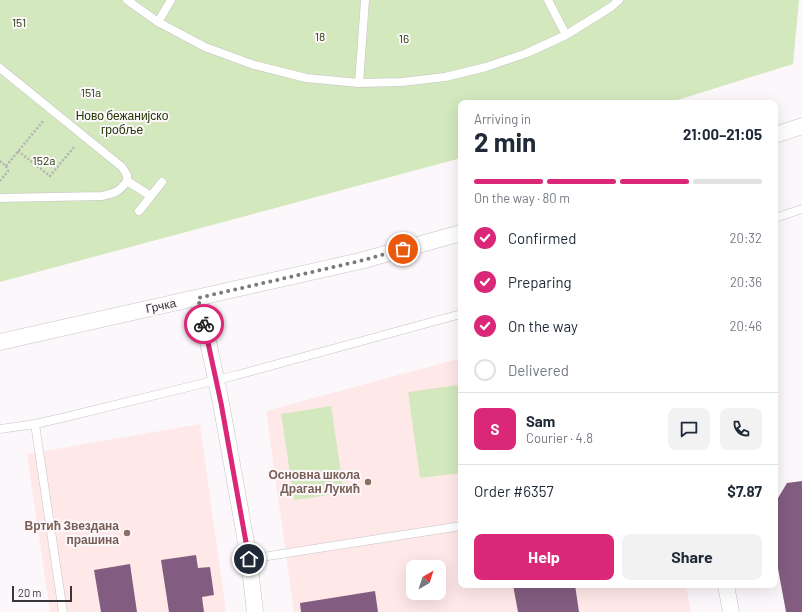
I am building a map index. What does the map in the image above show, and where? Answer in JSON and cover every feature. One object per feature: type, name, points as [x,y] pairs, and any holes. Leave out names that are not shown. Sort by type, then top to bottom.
[{"type":"street","points":[[778,135],[802,126]]},
{"type":"street","name":"Грчка","points":[[0,342],[360,261],[458,234]]},
{"type":"street","points":[[198,298],[216,380],[249,559],[256,612]]},
{"type":"street","points":[[727,588],[731,612]]},
{"type":"lane","points":[[127,0],[158,22],[205,47],[254,65],[306,78],[359,83],[402,82],[445,77],[486,67],[527,53],[566,35],[611,7],[619,0]]},
{"type":"lane","points":[[158,22],[171,0]]},
{"type":"lane","points":[[359,83],[365,0]]},
{"type":"lane","points":[[548,0],[566,35]]},
{"type":"lane","points":[[0,68],[122,167],[128,175],[127,181],[116,193],[102,196],[0,198]]},
{"type":"lane","points":[[127,181],[151,196]]},
{"type":"lane","points":[[139,211],[162,182]]},
{"type":"lane","points":[[778,217],[802,209]]},
{"type":"lane","points":[[0,430],[35,424],[244,373],[458,315]]},
{"type":"lane","points":[[35,424],[63,612]]},
{"type":"lane","points":[[249,559],[458,526]]},
{"type":"path","points":[[6,166],[52,110]]},
{"type":"path","points":[[18,151],[50,176],[83,136]]},
{"type":"path","points":[[0,161],[6,166],[8,171],[0,181]]},
{"type":"shaded area","name":"Основна школа Драган Лукић","points":[[458,359],[458,588],[687,588],[691,612],[294,612],[266,411]]},
{"type":"shaded area","name":"Вртић Звездана прашина","points":[[200,424],[226,612],[50,612],[27,454]]},
{"type":"green space","name":"Ново бежанијско гробље","points":[[0,0],[799,0],[793,64],[678,100],[458,100],[458,159],[0,282]]},
{"type":"green space","points":[[458,385],[458,473],[420,478],[408,392]]},
{"type":"green space","points":[[331,406],[344,493],[294,500],[281,414]]},
{"type":"building","points":[[802,481],[802,612],[786,612],[778,568],[778,498],[787,483]]},
{"type":"building","points":[[196,555],[198,568],[210,567],[214,595],[202,597],[204,612],[169,612],[161,560]]},
{"type":"building","points":[[130,564],[137,612],[101,612],[94,570]]},
{"type":"building","points":[[514,588],[575,588],[579,612],[518,612]]},
{"type":"building","points":[[375,591],[378,612],[301,612],[300,603]]},
{"type":"way so far","points":[[204,324],[198,298],[360,261],[403,249]]},
{"type":"place","name":"Основна школа Драган Лукић","points":[[368,482]]},
{"type":"place","name":"Вртић Звездана прашина","points":[[127,533]]},
{"type":"route","points":[[204,324],[210,346],[221,403],[249,559]]},
{"type":"park label","name":"151","points":[[19,23]]},
{"type":"park label","name":"18","points":[[320,37]]},
{"type":"park label","name":"16","points":[[404,39]]},
{"type":"park label","name":"151a","points":[[91,93]]},
{"type":"park label","name":"152a","points":[[44,161]]}]
